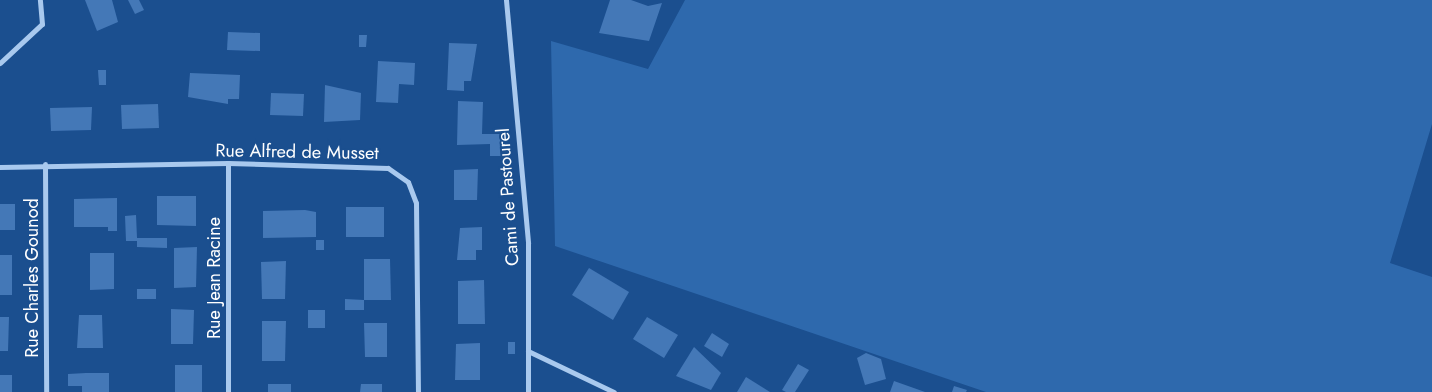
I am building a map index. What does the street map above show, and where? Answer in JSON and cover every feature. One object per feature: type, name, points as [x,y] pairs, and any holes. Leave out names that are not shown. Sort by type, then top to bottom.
[{"type":"street","points":[[2,62],[42,24],[40,0]]},
{"type":"street","name":"Cami de Pastourel","points":[[506,0],[528,242],[528,392]]},
{"type":"street","name":"Rue Alfred de Musset","points":[[0,167],[45,164],[228,164],[388,168],[408,182],[416,203],[418,392]]},
{"type":"street","name":"Rue Charles Gounod","points":[[45,164],[46,392]]},
{"type":"street","name":"Rue Jean Racine","points":[[228,164],[228,392]]},
{"type":"street","points":[[528,351],[614,392]]},
{"type":"shaded area","points":[[685,0],[1432,0],[1432,124],[1390,263],[1432,277],[1432,392],[986,392],[555,246],[551,41],[648,69]]},
{"type":"building","points":[[85,0],[112,0],[118,22],[97,31]]},
{"type":"building","points":[[128,0],[139,0],[144,10],[135,14]]},
{"type":"building","points":[[610,0],[631,0],[648,6],[662,3],[649,41],[599,33]]},
{"type":"building","points":[[228,32],[260,33],[260,51],[227,50]]},
{"type":"building","points":[[359,35],[367,35],[366,47],[359,47]]},
{"type":"building","points":[[449,43],[477,44],[471,81],[464,81],[464,91],[447,90]]},
{"type":"building","points":[[378,61],[415,63],[414,85],[399,84],[398,103],[376,102]]},
{"type":"building","points":[[98,70],[106,70],[106,85],[99,85]]},
{"type":"building","points":[[190,73],[240,75],[239,99],[228,99],[228,104],[188,97]]},
{"type":"building","points":[[325,85],[361,93],[360,120],[324,122]]},
{"type":"building","points":[[271,93],[304,94],[303,116],[270,115]]},
{"type":"building","points":[[458,101],[483,102],[482,134],[505,134],[505,156],[490,156],[490,144],[457,145]]},
{"type":"building","points":[[158,104],[159,128],[122,129],[121,105]]},
{"type":"building","points":[[92,107],[91,130],[51,131],[50,108]]},
{"type":"building","points":[[478,169],[477,200],[454,200],[454,170]]},
{"type":"building","points":[[157,196],[196,196],[196,226],[157,225]]},
{"type":"building","points":[[117,198],[117,231],[108,231],[108,227],[74,227],[74,199]]},
{"type":"building","points":[[0,204],[15,204],[15,230],[0,230]]},
{"type":"building","points":[[346,207],[384,207],[384,237],[346,237]]},
{"type":"building","points":[[305,210],[316,212],[316,237],[263,238],[263,211]]},
{"type":"building","points":[[136,215],[137,238],[167,238],[167,248],[137,247],[137,241],[126,241],[125,216]]},
{"type":"building","points":[[482,227],[482,250],[476,250],[476,260],[457,260],[460,228]]},
{"type":"building","points":[[316,240],[324,240],[324,250],[316,250]]},
{"type":"building","points":[[197,247],[196,287],[174,288],[174,248]]},
{"type":"building","points":[[90,253],[114,253],[114,289],[90,290]]},
{"type":"building","points":[[0,255],[12,255],[12,295],[0,295]]},
{"type":"building","points":[[364,259],[390,259],[391,300],[364,300]]},
{"type":"building","points":[[286,261],[285,299],[262,299],[261,262]]},
{"type":"building","points":[[589,268],[629,292],[613,320],[572,295]]},
{"type":"building","points":[[484,280],[485,324],[458,324],[458,281]]},
{"type":"building","points":[[137,289],[156,289],[156,299],[137,299]]},
{"type":"building","points":[[345,299],[364,300],[364,310],[345,310]]},
{"type":"building","points":[[171,309],[194,310],[193,344],[171,344]]},
{"type":"building","points":[[308,310],[325,310],[325,328],[308,328]]},
{"type":"building","points":[[79,315],[102,315],[103,348],[77,348]]},
{"type":"building","points":[[0,317],[9,317],[8,351],[0,351]]},
{"type":"building","points":[[647,317],[678,335],[664,358],[633,339]]},
{"type":"building","points":[[262,321],[286,321],[285,361],[262,361]]},
{"type":"building","points":[[364,323],[387,323],[387,357],[365,357]]},
{"type":"building","points":[[712,333],[729,344],[722,357],[704,346]]},
{"type":"building","points":[[508,342],[515,342],[515,354],[508,354]]},
{"type":"building","points":[[480,343],[480,380],[455,380],[456,344]]},
{"type":"building","points":[[694,347],[721,373],[711,390],[676,376]]},
{"type":"building","points":[[866,353],[881,359],[886,379],[865,385],[857,358]]},
{"type":"building","points":[[798,364],[809,370],[795,392],[782,390]]},
{"type":"building","points":[[175,365],[202,365],[202,392],[175,392]]},
{"type":"building","points":[[109,373],[109,392],[82,392],[82,386],[68,386],[68,374]]},
{"type":"building","points":[[0,375],[12,375],[12,392],[0,392]]},
{"type":"building","points":[[746,377],[770,392],[737,392]]},
{"type":"building","points":[[894,381],[925,392],[890,392]]},
{"type":"building","points":[[268,384],[291,384],[291,392],[268,392]]},
{"type":"building","points":[[361,384],[382,384],[382,392],[360,392]]},
{"type":"building","points":[[954,386],[967,390],[966,392],[952,392]]}]
